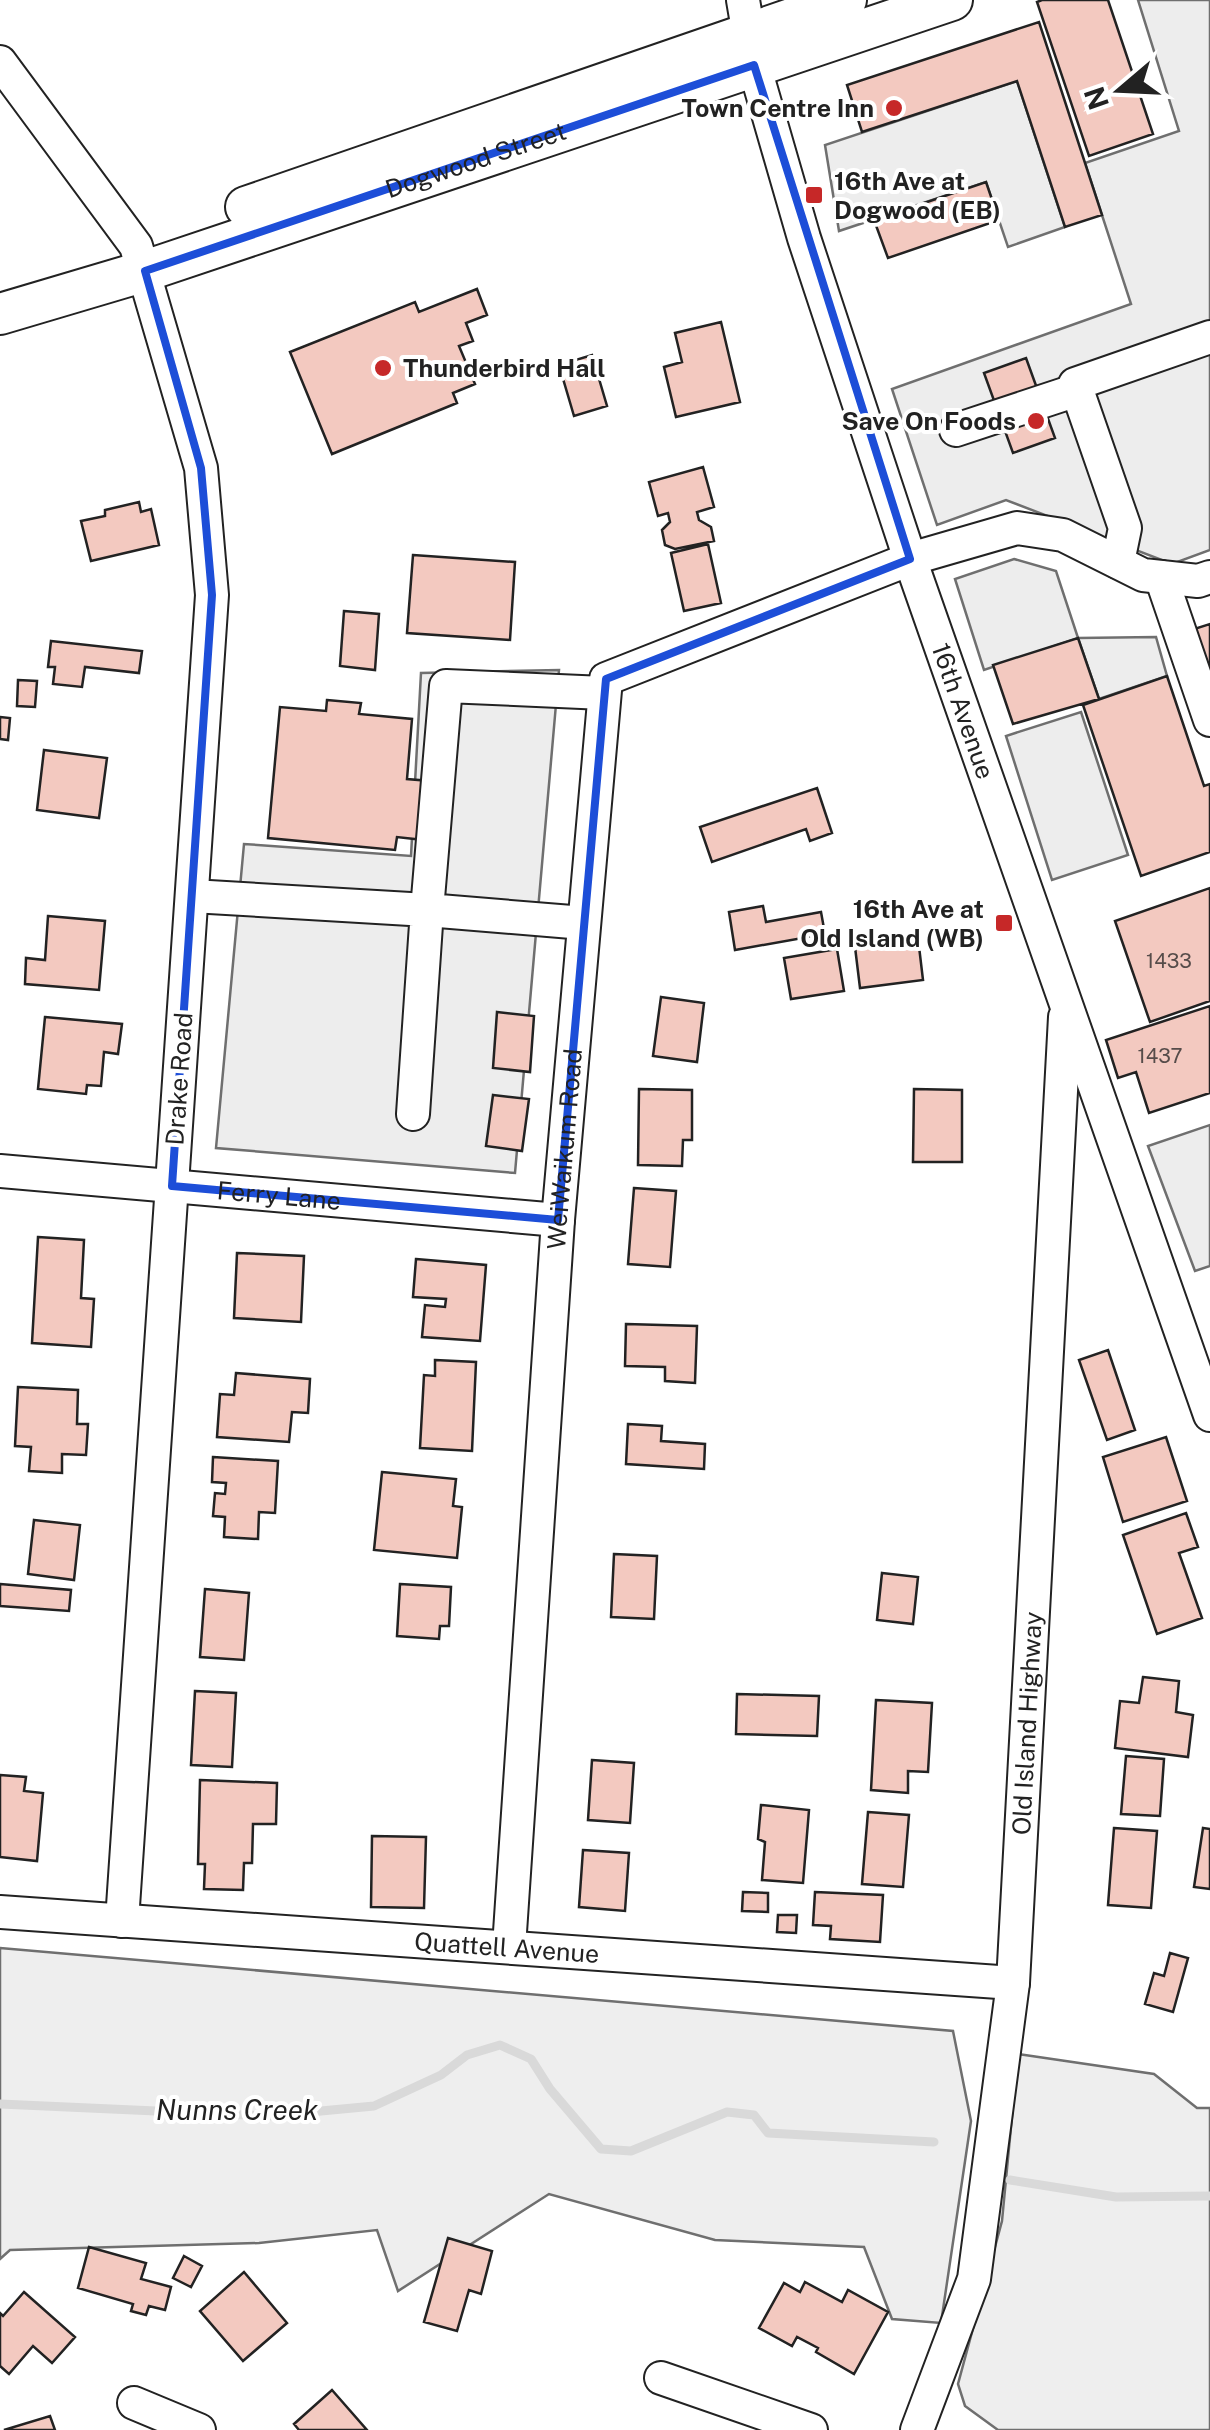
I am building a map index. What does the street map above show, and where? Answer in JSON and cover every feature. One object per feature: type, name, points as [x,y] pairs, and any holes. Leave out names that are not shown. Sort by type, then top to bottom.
[{"type":"main road","name":"Dogwood Street","points":[[0,314],[140,258],[846,0]]},
{"type":"main road","name":"Dogwood Street","points":[[748,33],[952,0]]},
{"type":"main road","name":"Dogwood Street","points":[[0,287],[140,258]]},
{"type":"street","name":"16th Avenue","points":[[748,33],[804,238],[910,559],[1210,1415]]},
{"type":"street","points":[[0,62],[140,258]]},
{"type":"street","name":"Drake Road","points":[[122,1921],[212,595],[201,468],[140,258]]},
{"type":"street","points":[[1118,562],[1125,528],[1075,384],[1210,337]]},
{"type":"street","points":[[956,430],[1077,390]]},
{"type":"street","points":[[413,1114],[446,686],[604,692],[606,679],[910,559],[1017,528],[1063,535],[1143,576],[1198,582],[1210,577]]},
{"type":"street","points":[[1161,577],[1210,720]]},
{"type":"street","name":"WeiWaikum Road","points":[[509,1948],[558,1220],[604,692]]},
{"type":"street","points":[[192,896],[584,922]]},
{"type":"street","name":"Old Island Highway","points":[[917,2430],[974,2279],[1013,1983],[1065,1002]]},
{"type":"street","name":"Ferry Lane","points":[[0,1172],[558,1220]]},
{"type":"street","name":"Quattell Avenue","points":[[0,1912],[1013,1983]]},
{"type":"street","points":[[661,2378],[810,2430]]},
{"type":"street","points":[[134,2402],[199,2430]]},
{"type":"highlighted area","points":[[754,65],[910,559],[606,679],[558,1220],[172,1186],[212,595],[201,468],[145,271]]},
{"type":"shaded area","points":[[1138,0],[1210,0],[1210,550],[1172,564],[1006,500],[937,525],[892,389],[1131,304],[1085,163],[1179,131]]},
{"type":"shaded area","points":[[1017,81],[1065,227],[1008,247],[986,182],[839,231],[825,145]]},
{"type":"shaded area","points":[[1014,559],[1056,571],[1078,638],[984,670],[955,579]]},
{"type":"shaded area","points":[[1156,637],[1167,676],[1099,699],[1078,638]]},
{"type":"shaded area","points":[[559,670],[515,1173],[216,1148],[244,844],[411,856],[421,673]]},
{"type":"shaded area","points":[[1081,712],[1128,855],[1052,880],[1006,736]]},
{"type":"shaded area","points":[[1210,1125],[1210,1266],[1195,1271],[1148,1146]]},
{"type":"shaded area","points":[[0,1948],[953,2031],[971,2121],[941,2323],[892,2319],[864,2247],[715,2240],[549,2194],[398,2291],[377,2230],[259,2243],[10,2250],[0,2259]]},
{"type":"shaded area","points":[[1018,2054],[1154,2074],[1197,2108],[1210,2108],[1210,2430],[998,2430],[965,2406],[958,2384],[1002,2221]]},
{"type":"building","points":[[1108,0],[1153,134],[1089,156],[1037,2]]},
{"type":"building","name":"Town Centre Inn","points":[[1039,22],[1102,215],[1065,227],[1017,81],[862,132],[847,85]]},
{"type":"building","points":[[986,182],[999,220],[888,258],[874,220]]},
{"type":"building","name":"Thunderbird Hall","points":[[477,289],[487,315],[466,323],[473,341],[459,346],[475,384],[453,393],[457,403],[332,454],[290,352],[415,302],[419,312]]},
{"type":"building","points":[[721,322],[740,402],[676,417],[664,367],[682,362],[675,333]]},
{"type":"building","points":[[592,355],[607,406],[574,416],[559,365]]},
{"type":"building","points":[[1026,358],[1055,438],[1013,453],[984,373]]},
{"type":"building","points":[[703,467],[714,507],[697,512],[699,520],[711,527],[714,541],[675,549],[665,545],[662,530],[670,522],[668,513],[658,516],[649,482]]},
{"type":"building","points":[[139,502],[141,512],[151,509],[159,545],[91,561],[81,521]]},
{"type":"building","points":[[708,544],[721,603],[684,611],[671,553]]},
{"type":"building","points":[[413,555],[515,562],[510,640],[407,633]]},
{"type":"building","points":[[344,611],[379,614],[375,670],[340,666]]},
{"type":"building","points":[[1210,624],[1210,685],[1191,630]]},
{"type":"building","points":[[1078,638],[1099,699],[1013,724],[993,665]]},
{"type":"building","points":[[51,641],[142,651],[139,673],[85,667],[82,687],[53,684],[55,667],[48,667]]},
{"type":"building","points":[[1167,676],[1204,786],[1210,784],[1210,852],[1141,876],[1083,705]]},
{"type":"building","points":[[18,680],[37,681],[35,707],[17,706]]},
{"type":"building","points":[[327,700],[361,703],[359,714],[412,719],[407,779],[430,781],[424,840],[397,837],[395,850],[268,838],[280,707],[326,711]]},
{"type":"building","points":[[0,717],[10,718],[8,740],[0,739]]},
{"type":"building","points":[[44,750],[107,758],[99,818],[37,810]]},
{"type":"building","points":[[817,788],[832,833],[810,841],[806,829],[712,862],[700,827]]},
{"type":"building","points":[[1210,888],[1210,1001],[1150,1022],[1115,921]]},
{"type":"building","points":[[763,906],[766,922],[821,912],[825,934],[735,950],[729,912]]},
{"type":"building","points":[[48,916],[105,921],[99,990],[25,984],[26,958],[45,960]]},
{"type":"building","points":[[918,938],[923,980],[860,988],[855,947]]},
{"type":"building","points":[[837,949],[844,991],[791,999],[784,958]]},
{"type":"building","points":[[661,997],[704,1003],[697,1062],[653,1056]]},
{"type":"building","points":[[1210,1006],[1210,1093],[1149,1113],[1136,1072],[1118,1078],[1106,1040]]},
{"type":"building","points":[[497,1012],[534,1016],[530,1072],[493,1068]]},
{"type":"building","points":[[45,1017],[122,1024],[118,1054],[104,1052],[101,1086],[87,1085],[86,1094],[38,1089]]},
{"type":"building","points":[[639,1089],[692,1090],[692,1140],[683,1140],[682,1166],[638,1165]]},
{"type":"building","points":[[914,1089],[962,1090],[962,1162],[913,1162]]},
{"type":"building","points":[[493,1095],[529,1099],[522,1151],[486,1146]]},
{"type":"building","points":[[634,1188],[676,1191],[670,1267],[628,1264]]},
{"type":"building","points":[[38,1237],[84,1240],[81,1298],[94,1299],[91,1347],[32,1343]]},
{"type":"building","points":[[237,1253],[304,1256],[301,1322],[234,1318]]},
{"type":"building","points":[[416,1259],[486,1265],[480,1341],[422,1337],[425,1305],[445,1307],[446,1299],[413,1297]]},
{"type":"building","points":[[626,1324],[697,1326],[695,1383],[665,1381],[665,1367],[625,1366]]},
{"type":"building","points":[[1108,1350],[1135,1430],[1107,1440],[1079,1360]]},
{"type":"building","points":[[435,1360],[476,1362],[472,1451],[420,1448],[424,1375],[435,1376]]},
{"type":"building","points":[[236,1373],[310,1379],[308,1413],[292,1412],[289,1442],[217,1437],[220,1394],[234,1395]]},
{"type":"building","points":[[18,1387],[78,1390],[77,1424],[88,1424],[86,1455],[62,1454],[62,1473],[29,1471],[31,1447],[15,1446]]},
{"type":"building","points":[[628,1424],[662,1426],[661,1441],[705,1444],[704,1469],[626,1464]]},
{"type":"building","points":[[1166,1437],[1187,1501],[1123,1522],[1103,1457]]},
{"type":"building","points":[[213,1457],[278,1461],[275,1513],[259,1512],[258,1539],[224,1537],[225,1517],[213,1516],[215,1493],[225,1494],[226,1483],[212,1482]]},
{"type":"building","points":[[382,1472],[456,1479],[453,1506],[462,1507],[457,1558],[374,1550]]},
{"type":"building","points":[[1186,1513],[1198,1547],[1179,1553],[1202,1618],[1157,1634],[1123,1535]]},
{"type":"building","points":[[34,1520],[80,1525],[74,1580],[28,1574]]},
{"type":"building","points":[[614,1554],[657,1556],[654,1619],[611,1617]]},
{"type":"building","points":[[882,1573],[918,1577],[913,1624],[877,1620]]},
{"type":"building","points":[[0,1584],[71,1590],[69,1611],[0,1606]]},
{"type":"building","points":[[400,1584],[451,1587],[449,1626],[440,1626],[439,1639],[397,1636]]},
{"type":"building","points":[[205,1589],[249,1593],[244,1660],[200,1657]]},
{"type":"building","points":[[1143,1677],[1179,1681],[1176,1712],[1193,1715],[1188,1757],[1115,1748],[1120,1701],[1139,1703]]},
{"type":"building","points":[[195,1691],[236,1693],[232,1767],[191,1765]]},
{"type":"building","points":[[737,1694],[819,1696],[817,1736],[736,1734]]},
{"type":"building","points":[[876,1700],[932,1703],[928,1772],[908,1771],[908,1793],[871,1790]]},
{"type":"building","points":[[1126,1756],[1164,1759],[1160,1816],[1121,1814]]},
{"type":"building","points":[[592,1760],[634,1763],[630,1823],[588,1820]]},
{"type":"building","points":[[0,1775],[26,1777],[24,1791],[43,1793],[37,1861],[0,1857]]},
{"type":"building","points":[[200,1780],[277,1783],[276,1824],[253,1824],[252,1863],[244,1863],[243,1890],[204,1889],[205,1864],[198,1864]]},
{"type":"building","points":[[761,1805],[809,1810],[803,1883],[762,1880],[765,1842],[758,1839]]},
{"type":"building","points":[[868,1812],[909,1815],[903,1887],[862,1884]]},
{"type":"building","points":[[1114,1828],[1157,1831],[1151,1908],[1108,1905]]},
{"type":"building","points":[[1203,1828],[1210,1829],[1210,1889],[1194,1887]]},
{"type":"building","points":[[372,1836],[426,1837],[424,1908],[371,1907]]},
{"type":"building","points":[[583,1850],[629,1853],[625,1911],[579,1907]]},
{"type":"building","points":[[743,1892],[768,1893],[768,1912],[742,1911]]},
{"type":"building","points":[[815,1892],[883,1895],[880,1942],[830,1939],[831,1926],[813,1925]]},
{"type":"building","points":[[778,1915],[797,1915],[796,1933],[777,1932]]},
{"type":"building","points":[[1170,1953],[1188,1958],[1173,2012],[1145,2004],[1154,1973],[1164,1976]]},
{"type":"building","points":[[448,2238],[492,2251],[481,2294],[469,2290],[457,2331],[424,2322]]},
{"type":"building","points":[[89,2247],[146,2263],[141,2279],[171,2287],[165,2310],[149,2306],[146,2315],[131,2311],[133,2304],[78,2288]]},
{"type":"building","points":[[184,2256],[202,2266],[191,2287],[173,2278]]},
{"type":"building","points":[[244,2272],[287,2323],[243,2361],[200,2311]]},
{"type":"building","points":[[805,2282],[842,2302],[848,2290],[888,2312],[854,2374],[797,2337],[792,2346],[759,2328],[784,2283],[800,2292]]},
{"type":"building","points":[[24,2292],[75,2337],[52,2363],[33,2346],[9,2374],[0,2366],[0,2313],[3,2316]]},
{"type":"building","points":[[332,2390],[367,2430],[299,2430],[294,2424]]},
{"type":"building","points":[[50,2416],[55,2430],[4,2430]]},
{"type":"waterway","name":"Nunns Creek","points":[[0,2104],[268,2116],[374,2106],[441,2075],[467,2055],[500,2045],[531,2059],[550,2089],[601,2149],[631,2151],[727,2112],[754,2115],[768,2133],[934,2142]]},
{"type":"waterway","name":"Nunns Creek","points":[[1010,2180],[1116,2197],[1210,2196]]},
{"type":"place","name":"Town Centre Inn","points":[[894,108]]},
{"type":"place","name":"16th Ave at Dogwood (EB)","points":[[814,195]]},
{"type":"place","name":"Thunderbird Hall","points":[[383,368]]},
{"type":"place","name":"Save On Foods","points":[[1036,421]]},
{"type":"place","name":"16th Ave at Old Island (WB)","points":[[1004,923]]}]
